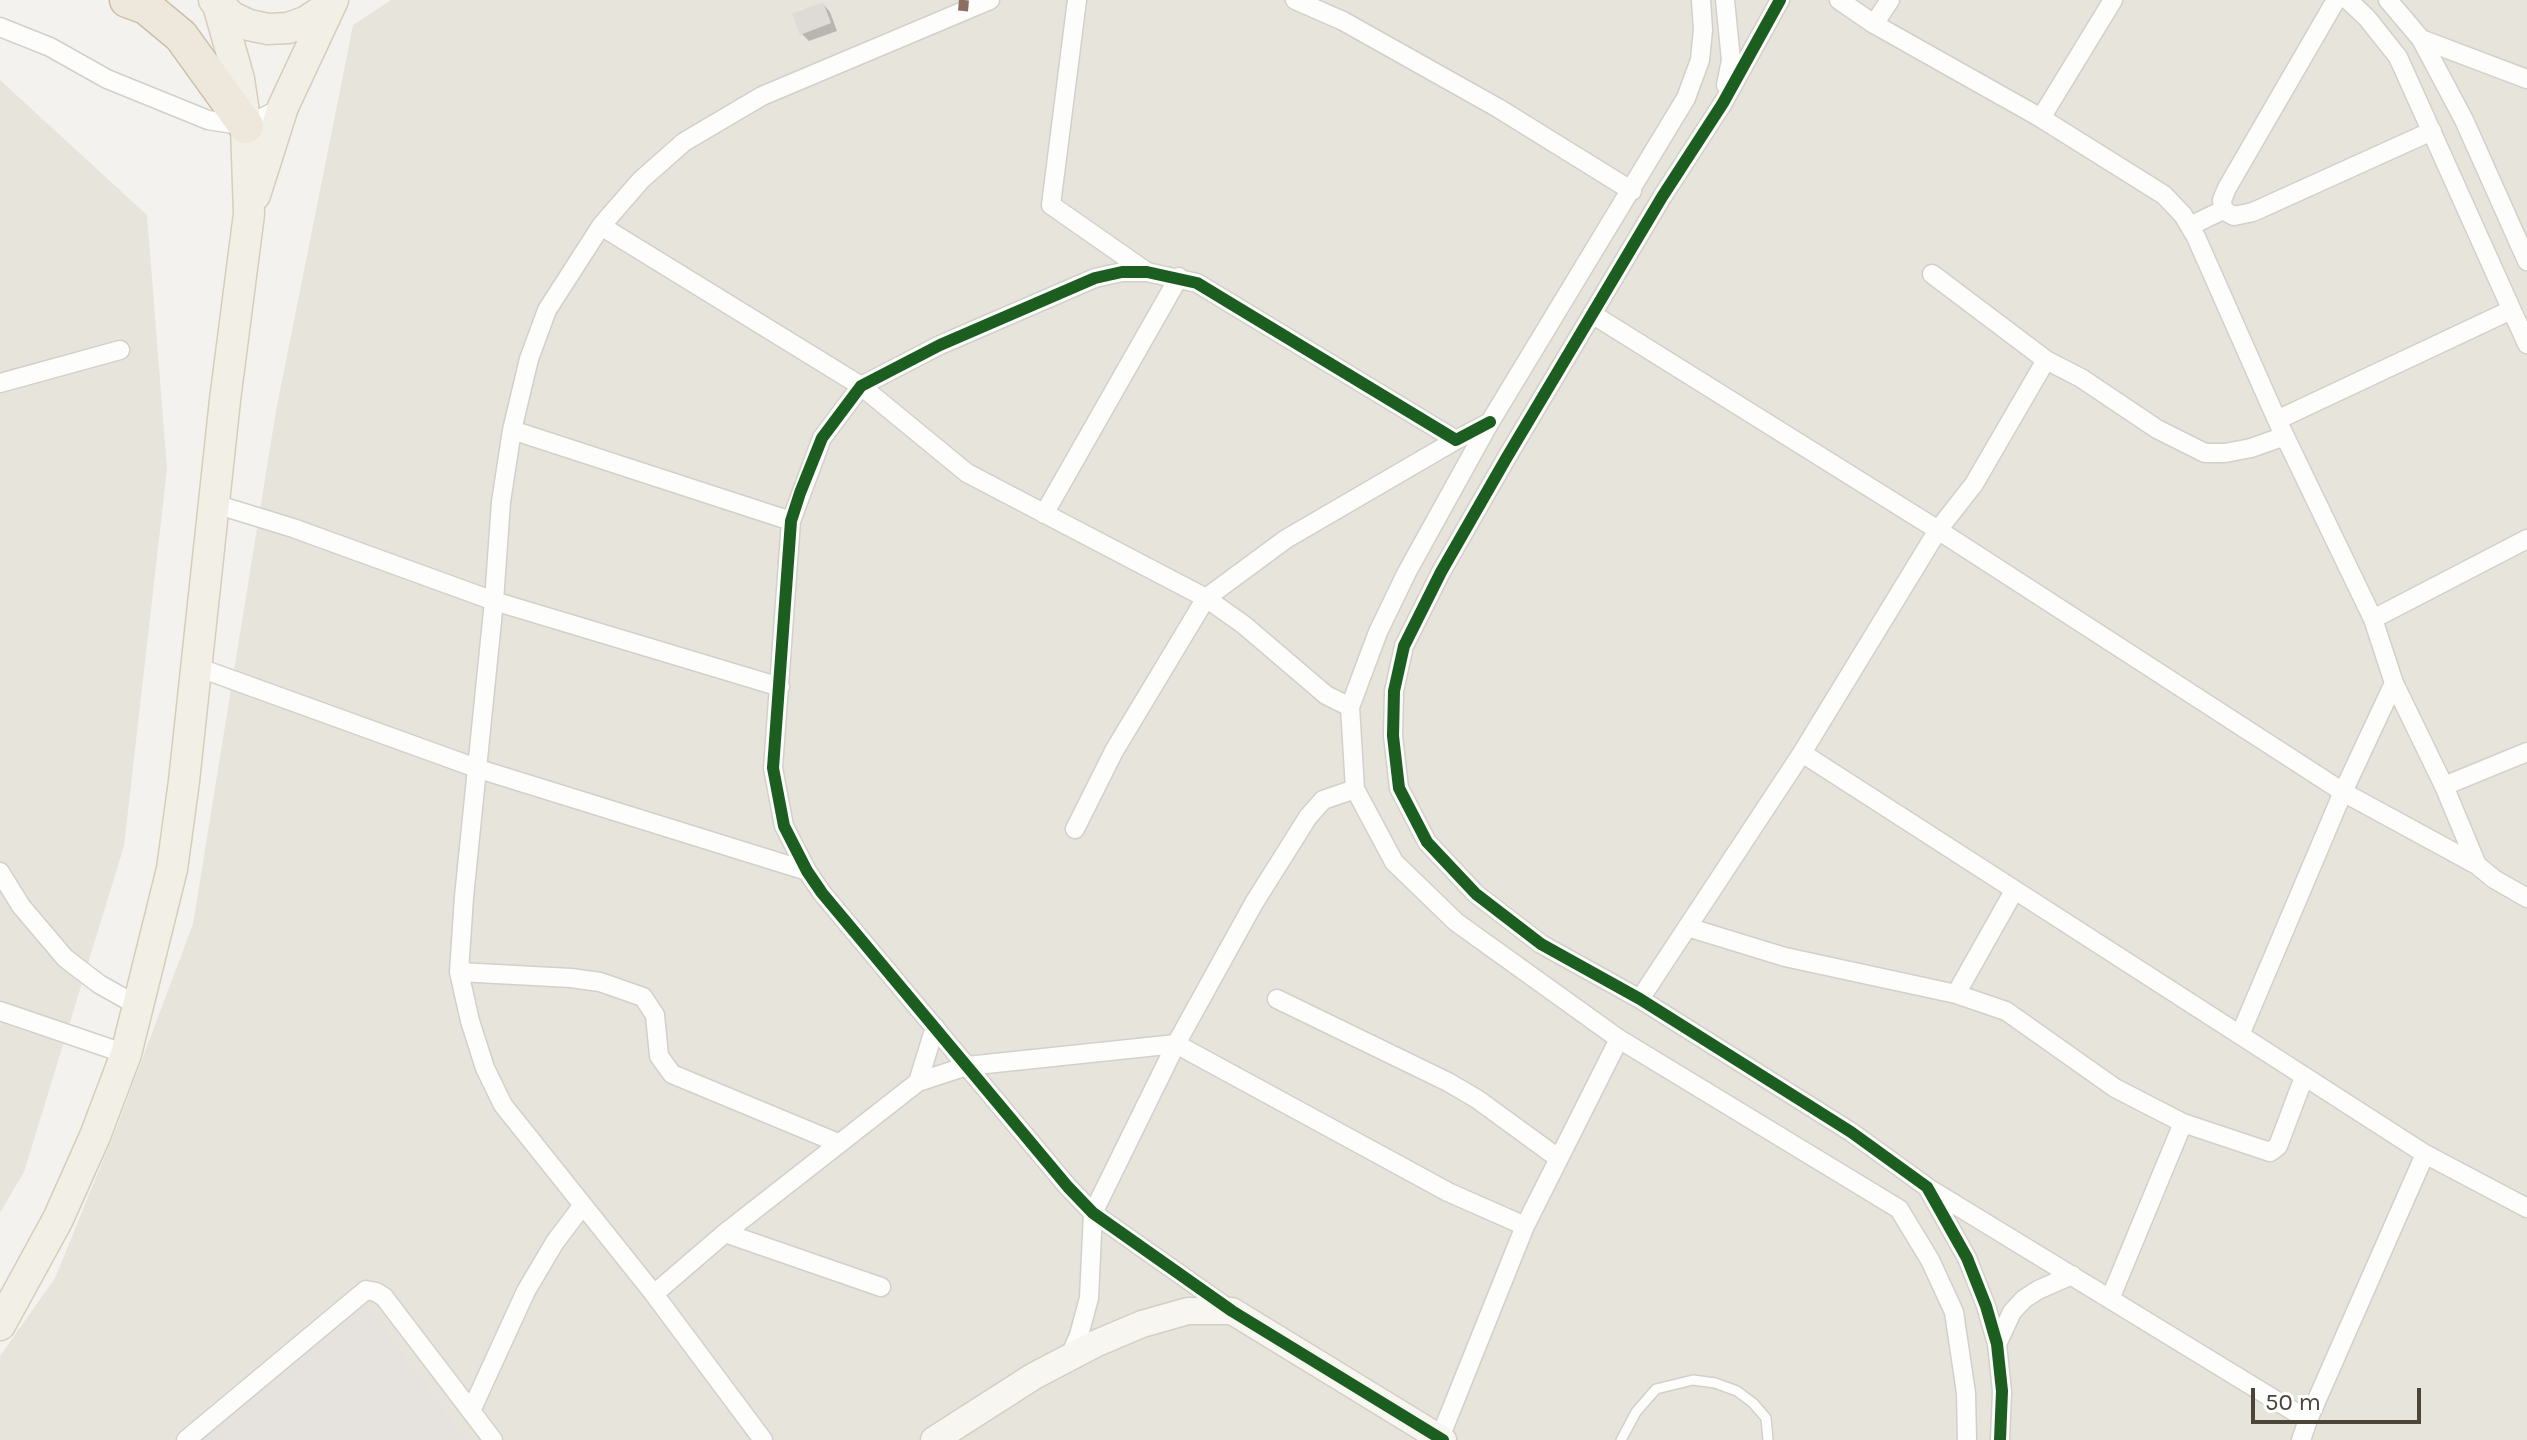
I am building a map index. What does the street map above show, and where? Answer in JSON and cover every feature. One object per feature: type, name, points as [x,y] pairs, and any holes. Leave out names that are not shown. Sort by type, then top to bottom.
[{"type":"highway","points":[[127,0],[146,7],[181,36],[246,126]]},
{"type":"main road","points":[[216,3],[232,17],[268,29],[288,28],[305,22],[332,0]]},
{"type":"main road","points":[[249,214],[283,107],[332,0]]},
{"type":"main road","points":[[0,1325],[58,1219],[95,1136],[126,1054],[172,869],[249,214],[246,126],[239,79],[216,3]]},
{"type":"street","points":[[763,1440],[654,1294],[503,1105],[485,1068],[470,1021],[459,972],[501,502],[512,430],[529,359],[547,310],[601,226],[641,180],[684,142],[762,96],[964,6],[990,0]]},
{"type":"street","points":[[1077,0],[1051,205],[1147,272]]},
{"type":"street","points":[[1295,0],[1343,21],[1498,108],[1632,191]]},
{"type":"street","points":[[1701,0],[1703,30],[1700,60],[1686,98],[1490,422],[1378,632],[1350,707],[1355,789],[1394,862],[1456,922],[1619,1039],[1899,1209],[1930,1260],[1954,1312],[1966,1393],[1967,1440]]},
{"type":"street","points":[[1723,103],[1731,60],[1725,0]]},
{"type":"street","points":[[1780,0],[1723,103],[1662,197],[1449,559],[1404,646],[1394,691],[1393,736],[1399,788],[1427,842],[1476,894],[1541,944],[1640,999],[1851,1132],[1927,1187],[2308,1420]]},
{"type":"street","points":[[1839,0],[1874,24],[2041,118],[2164,195],[2183,215],[2373,619],[2394,683],[2444,786],[2477,865]]},
{"type":"street","points":[[1874,24],[1890,0]]},
{"type":"street","points":[[2041,118],[2113,0]]},
{"type":"street","points":[[2223,210],[2222,200],[2227,188],[2336,0]]},
{"type":"street","points":[[2348,0],[2367,18],[2398,57],[2527,344]]},
{"type":"street","points":[[2388,0],[2421,39],[2464,120],[2527,261]]},
{"type":"street","points":[[0,27],[50,47],[107,79],[208,120],[246,126],[283,107]]},
{"type":"street","points":[[2421,39],[2527,79]]},
{"type":"street","points":[[2223,210],[2234,216],[2253,212],[2432,131]]},
{"type":"street","points":[[2190,226],[2223,210]]},
{"type":"street","points":[[601,226],[861,386],[967,473],[1206,598],[1244,625],[1326,695],[1350,707]]},
{"type":"street","points":[[1456,440],[1197,283],[1147,272],[1122,272],[1095,278],[940,345],[861,386],[822,438],[791,521],[773,768],[784,826],[822,893],[1093,1213],[1232,1311],[1441,1439],[1525,1226],[1619,1039]]},
{"type":"street","points":[[1932,274],[2046,360],[2081,378],[2157,429],[2205,453],[2251,448],[2281,428],[2511,310]]},
{"type":"street","points":[[1044,514],[1179,277]]},
{"type":"street","points":[[1592,314],[1938,530],[2343,792],[2477,865],[2527,898]]},
{"type":"street","points":[[0,383],[120,350]]},
{"type":"street","points":[[1640,999],[1802,753],[1938,530],[1974,484],[2046,360]]},
{"type":"street","points":[[1075,829],[1114,751],[1206,598],[1286,539],[1490,422]]},
{"type":"street","points":[[512,430],[791,521]]},
{"type":"street","points":[[215,504],[293,528],[494,601],[780,687]]},
{"type":"street","points":[[2373,619],[2527,539]]},
{"type":"street","points":[[197,667],[479,769],[807,871]]},
{"type":"street","points":[[2240,1035],[2343,792],[2394,683]]},
{"type":"street","points":[[2444,786],[2527,752]]},
{"type":"street","points":[[1802,753],[2425,1154],[2527,1208]]},
{"type":"street","points":[[1069,1358],[1089,1298],[1093,1213],[1176,1044],[1254,903],[1308,817],[1323,800],[1355,789]]},
{"type":"street","points":[[0,872],[21,906],[65,958],[99,984],[138,1006]]},
{"type":"street","points":[[1956,994],[2014,891]]},
{"type":"street","points":[[1687,927],[1785,957],[1956,994],[2006,1011],[2115,1088],[2183,1123],[2270,1152],[2278,1146],[2304,1077]]},
{"type":"street","points":[[459,972],[600,982],[643,997],[655,1015],[659,1056],[672,1074],[838,1143]]},
{"type":"street","points":[[1277,999],[1448,1082],[1477,1099],[1558,1158]]},
{"type":"street","points":[[0,1011],[126,1054]]},
{"type":"street","points":[[918,1082],[935,1027]]},
{"type":"street","points":[[654,1294],[725,1233],[918,1082],[967,1066],[1176,1044],[1448,1192],[1525,1226]]},
{"type":"street","points":[[2110,1299],[2183,1123]]},
{"type":"street","points":[[2301,1440],[2425,1154]]},
{"type":"street","points":[[1927,1187],[1967,1258],[1997,1344],[2002,1391],[2000,1440]]},
{"type":"street","points":[[471,1411],[526,1291],[555,1242],[583,1205]]},
{"type":"street","points":[[725,1233],[881,1287]]},
{"type":"street","points":[[1997,1344],[2012,1312],[2024,1299],[2072,1275]]},
{"type":"street","points":[[186,1440],[366,1290],[384,1297],[493,1440]]},
{"type":"street","points":[[934,1440],[1034,1376],[1142,1324],[1188,1311],[1232,1311]]},
{"type":"lane","points":[[1621,1440],[1636,1412],[1656,1389],[1693,1380],[1715,1383],[1737,1391],[1753,1403],[1766,1418],[1768,1440]]},
{"type":"shaded area","points":[[391,0],[2527,0],[2527,1440],[468,1440],[357,1292],[173,1440],[0,1440],[0,1356],[55,1278],[117,1126],[193,924],[276,411],[353,25]]},
{"type":"shaded area","points":[[0,80],[147,215],[167,469],[124,846],[24,1172],[0,1213]]},
{"type":"shaded area","points":[[357,1291],[468,1440],[173,1440]]},
{"type":"building","points":[[823,2],[831,23],[800,35],[792,14]]},
{"type":"marked path","points":[[963,11],[964,0]]},
{"type":"cycle path","points":[[1780,0],[1723,103],[1662,197],[1507,457],[1441,572],[1404,646],[1394,691],[1393,736],[1399,788],[1427,842],[1476,894],[1541,944],[1640,999],[1851,1132],[1927,1187],[1967,1258],[1997,1344],[2002,1391],[2000,1440]]},
{"type":"cycle path","points":[[1443,1440],[1232,1311],[1093,1213],[822,893],[784,826],[773,768],[791,521],[800,493],[822,438],[861,386],[940,345],[1095,278],[1122,272],[1147,272],[1197,283],[1456,440],[1490,422]]}]
